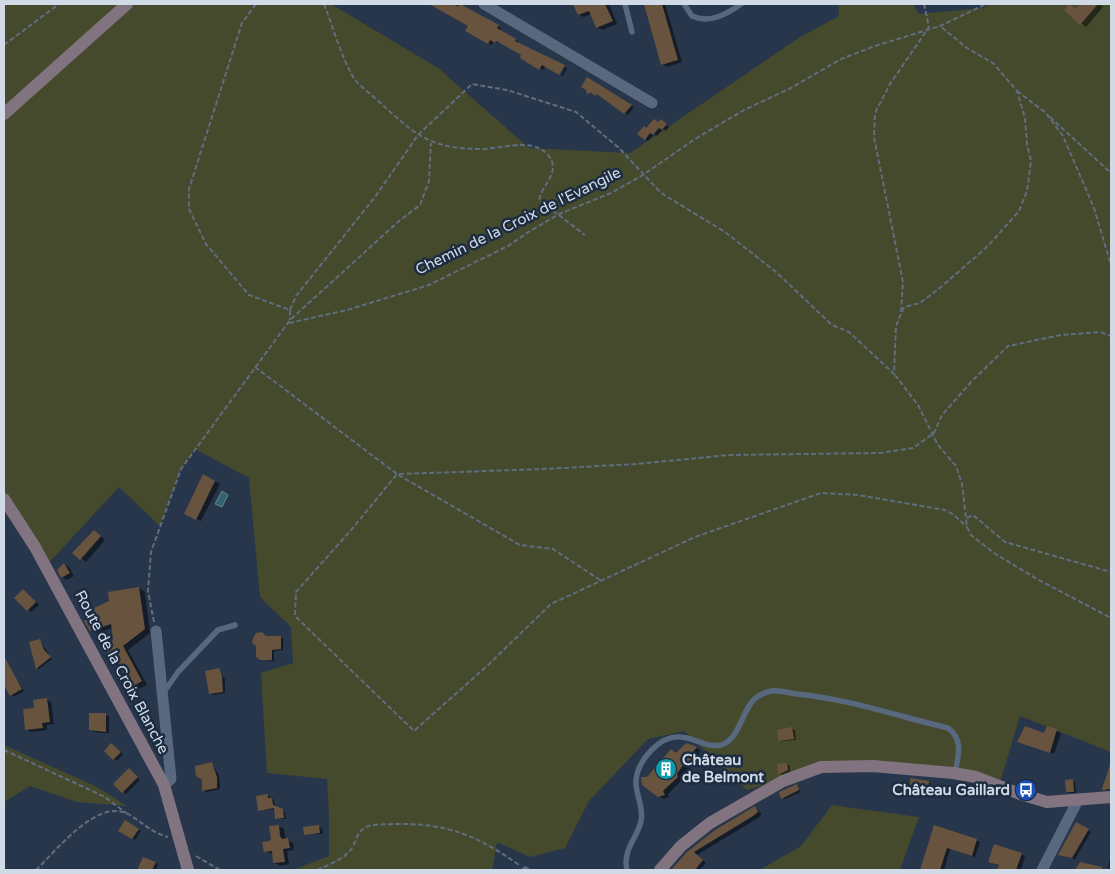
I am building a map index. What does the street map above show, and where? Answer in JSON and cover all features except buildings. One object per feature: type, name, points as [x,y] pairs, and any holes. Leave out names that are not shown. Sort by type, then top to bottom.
[{"type":"street","points":[[4,114],[126,4]]},
{"type":"street","points":[[484,4],[652,103]]},
{"type":"street","name":"Route de la Croix Blanche","points":[[4,499],[35,547],[167,782],[172,814],[188,870]]},
{"type":"street","points":[[156,632],[163,694],[167,782]]},
{"type":"street","points":[[660,870],[681,846],[710,823],[783,782],[808,771],[845,765],[976,777],[1037,800],[1057,802],[1111,797]]},
{"type":"street","points":[[1042,870],[1078,800]]},
{"type":"lane","points":[[625,4],[632,32]]},
{"type":"lane","points":[[684,4],[687,11],[698,19],[718,17],[729,13],[741,4]]},
{"type":"lane","points":[[163,694],[178,672],[218,630],[235,625]]},
{"type":"lane","points":[[627,870],[628,852],[641,823],[640,800],[636,782],[637,773],[645,758],[657,744],[675,736],[692,738],[712,746],[723,744],[732,736],[755,698],[770,691],[819,696],[948,728],[956,734],[959,742],[956,774]]},
{"type":"path","points":[[4,45],[59,4]]},
{"type":"path","points":[[256,4],[242,23],[228,62],[189,190],[189,209],[206,244],[249,294],[290,310]]},
{"type":"path","points":[[324,4],[352,77],[418,135],[431,142],[477,149],[520,144],[541,150],[551,160],[553,174],[540,193],[539,200],[585,235]]},
{"type":"path","points":[[901,314],[903,282],[874,136],[875,113],[890,84],[929,28],[924,4]]},
{"type":"path","points":[[289,321],[290,310],[296,296],[375,197],[418,135],[472,84],[507,90],[576,112],[619,148],[643,175],[695,139],[744,110],[792,88],[841,59],[929,28],[940,26],[986,4]]},
{"type":"path","points":[[940,26],[967,48],[993,63],[1017,91],[1046,113],[1111,173]]},
{"type":"path","points":[[894,374],[896,326],[904,307],[920,303],[941,287],[988,246],[1020,211],[1027,191],[1031,161],[1027,144],[1025,118],[1017,91]]},
{"type":"path","points":[[1046,113],[1063,136],[1094,208],[1111,265]]},
{"type":"path","points":[[156,632],[148,591],[150,552],[181,469],[289,321],[399,221],[420,205],[429,182],[431,142]]},
{"type":"path","name":"Chemin de la Croix de l'Evangile","points":[[289,321],[347,310],[429,285],[508,246],[558,214],[611,193],[643,175],[661,193],[725,232],[776,272],[832,325],[849,332],[894,374],[918,405],[934,433],[938,445],[956,466],[962,484],[967,528]]},
{"type":"path","points":[[1111,336],[1100,332],[1061,335],[1008,346],[972,380],[942,415],[934,433],[913,448],[880,453],[730,455],[636,464],[397,474],[352,529],[296,592],[295,616],[414,730],[487,666],[551,604],[695,536],[821,493],[858,495],[945,510],[954,515],[979,543],[994,553],[1037,579],[1111,618]]},
{"type":"path","points":[[255,367],[397,474],[520,545],[554,549],[600,580]]},
{"type":"path","points":[[967,518],[972,515],[1005,542],[1111,572]]},
{"type":"path","points":[[4,750],[106,797],[158,835],[180,841]]},
{"type":"path","points":[[36,870],[89,820],[112,810],[127,814]]},
{"type":"path","points":[[316,870],[337,860],[352,848],[357,836],[364,828],[375,825],[421,824],[454,830],[474,837],[493,847],[526,870]]},
{"type":"path","points":[[190,852],[220,870]]},
{"type":"shaded area","points":[[4,4],[331,4],[438,68],[529,148],[630,153],[800,37],[839,16],[838,4],[913,4],[919,14],[982,8],[992,4],[1111,4],[1111,752],[1020,716],[999,786],[873,766],[794,776],[747,790],[684,731],[648,739],[589,801],[565,848],[530,857],[497,842],[492,870],[293,870],[329,856],[327,779],[267,773],[261,673],[293,663],[291,627],[260,597],[249,478],[195,449],[181,469],[160,526],[119,487],[46,566],[4,499]]},
{"type":"shaded area","points":[[222,491],[228,495],[222,507],[215,504]]},
{"type":"shaded area","points":[[4,745],[97,787],[127,806],[77,802],[30,786],[4,802]]},
{"type":"shaded area","points":[[832,805],[919,817],[900,870],[760,870],[801,846]]},
{"type":"place","name":"Château de Belmont","points":[[666,769]]},
{"type":"place","name":"Château Gaillard","points":[[1026,790]]}]
